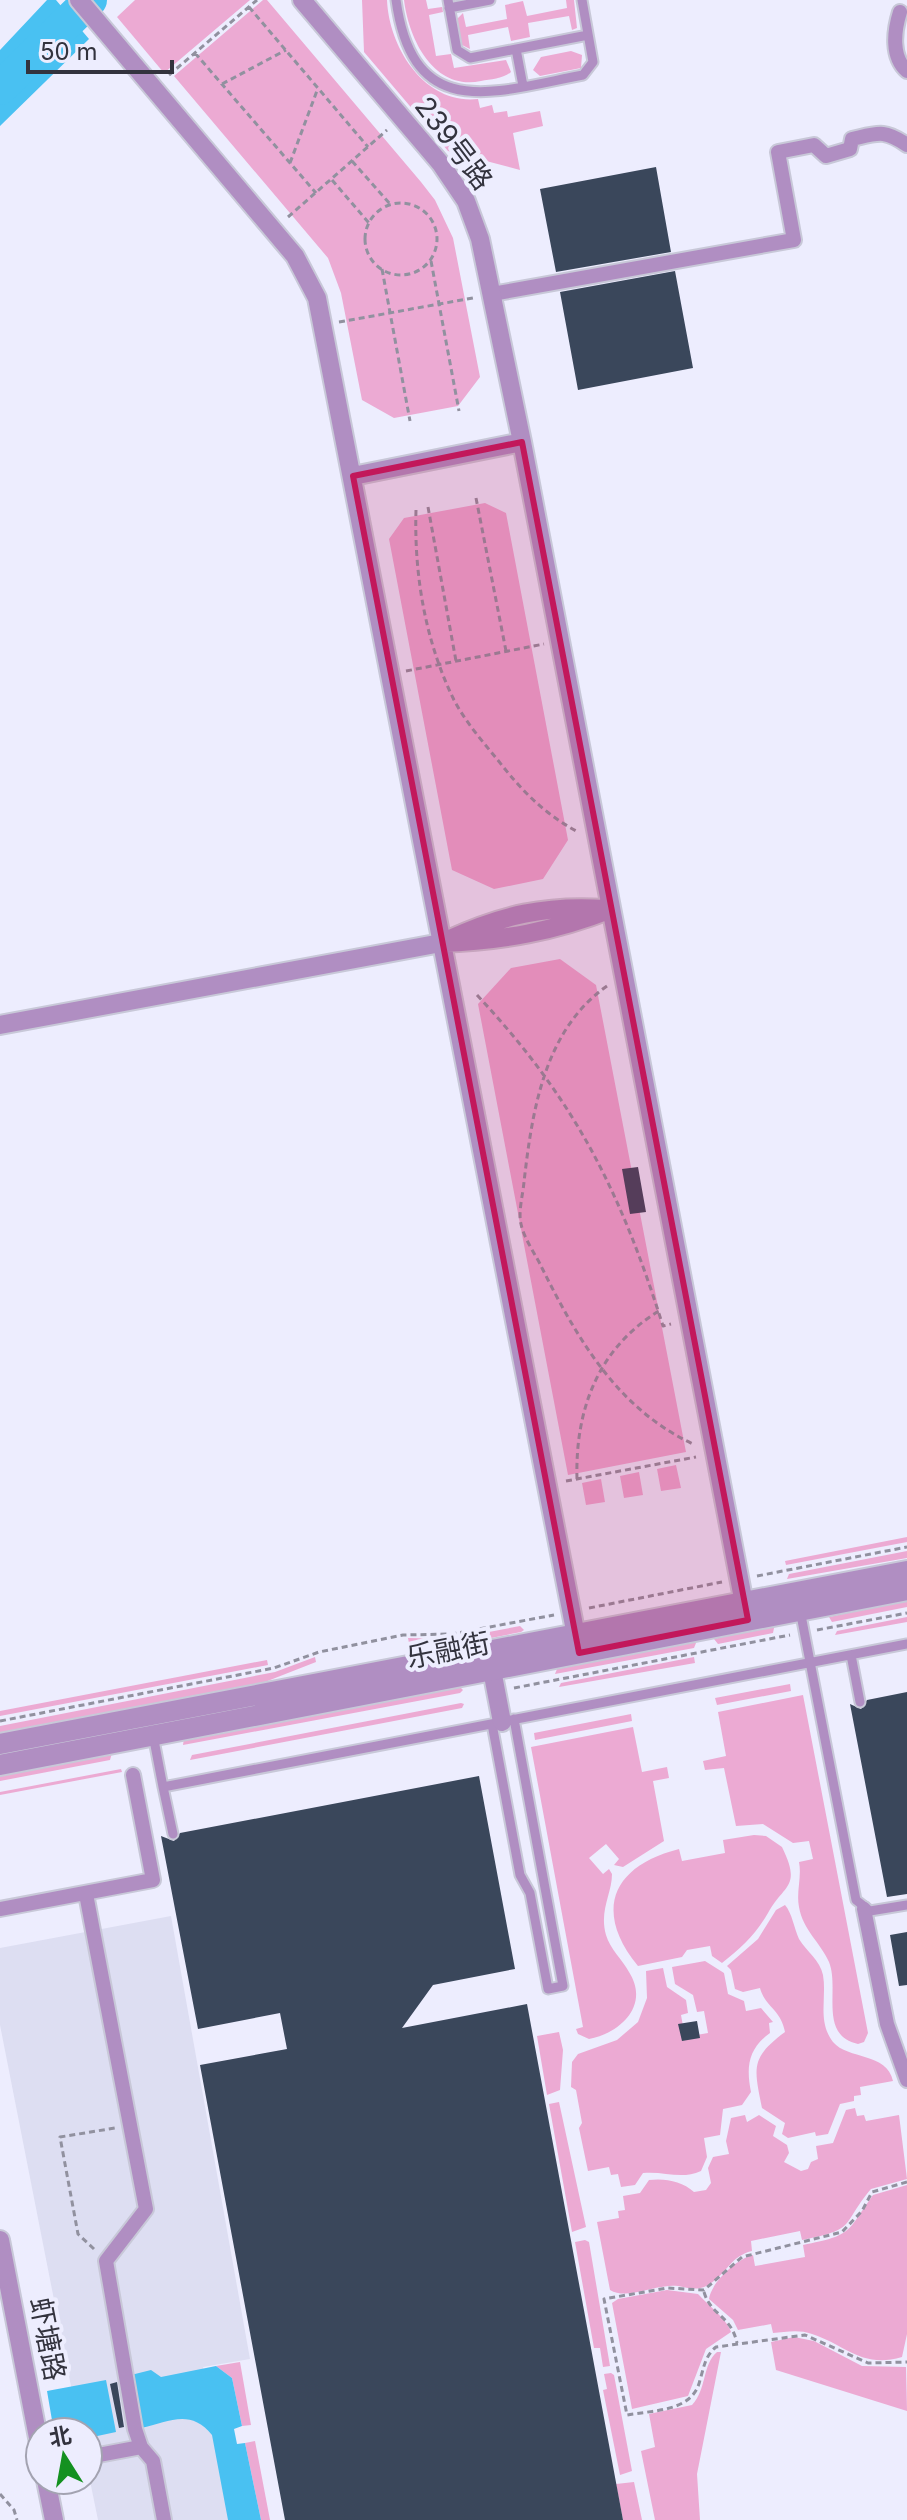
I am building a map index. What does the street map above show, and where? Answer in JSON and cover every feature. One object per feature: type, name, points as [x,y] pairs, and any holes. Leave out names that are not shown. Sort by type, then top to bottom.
[{"type":"street","points":[[79,0],[273,230],[312,283],[324,325],[577,1644]]},
{"type":"street","name":"239号路","points":[[310,3],[466,201],[480,239],[522,442],[746,1611]]},
{"type":"street","points":[[900,12],[895,30],[897,56],[907,71]]},
{"type":"street","points":[[492,294],[794,240],[778,152],[814,145],[826,156],[839,155],[850,149],[852,139],[877,133],[889,133],[907,145]]},
{"type":"street","points":[[353,476],[522,442]]},
{"type":"street","points":[[0,1025],[441,943],[490,920],[561,906],[611,909]]},
{"type":"street","name":"乐融街","points":[[0,1765],[152,1725],[746,1611],[907,1571]]},
{"type":"street","name":"乐融街","points":[[746,1611],[800,1610],[907,1590]]},
{"type":"street","name":"乐融街","points":[[0,1744],[152,1725],[492,1670],[577,1644]]},
{"type":"street","points":[[492,1670],[503,1722]]},
{"type":"street","points":[[0,1909],[153,1880],[133,1775]]},
{"type":"street","points":[[86,1894],[146,2209],[106,2261],[135,2429],[141,2447],[153,2461],[164,2520]]},
{"type":"street","points":[[864,1909],[887,2024],[907,2080]]},
{"type":"street","name":"虾塘路","points":[[0,2240],[34,2416]]},
{"type":"street","points":[[104,2454],[141,2447]]},
{"type":"street","points":[[49,2496],[54,2520]]},
{"type":"lane","points":[[396,0],[403,35],[412,54],[439,84],[470,93],[583,75],[590,70],[593,62],[582,0]]},
{"type":"lane","points":[[490,0],[448,4],[457,50],[462,56],[470,58],[588,35]]},
{"type":"lane","points":[[516,49],[523,86]]},
{"type":"lane","points":[[800,1610],[856,1900],[864,1909],[877,1911],[907,1905]]},
{"type":"lane","points":[[163,1787],[907,1644]]},
{"type":"lane","points":[[851,1655],[860,1702]]},
{"type":"lane","points":[[503,1722],[563,1986],[548,1989],[530,1893],[520,1875],[503,1722]]},
{"type":"lane","points":[[152,1725],[173,1834]]},
{"type":"path","points":[[154,88],[257,0]]},
{"type":"path","points":[[249,7],[368,147]]},
{"type":"path","points":[[222,84],[286,50]]},
{"type":"path","points":[[195,53],[316,193]]},
{"type":"path","points":[[290,163],[318,88]]},
{"type":"path","points":[[273,230],[401,117]]},
{"type":"path","points":[[352,161],[391,205]]},
{"type":"path","points":[[332,179],[369,223]]},
{"type":"path","points":[[431,259],[412,274],[391,274],[382,269],[369,254],[366,244],[369,223],[391,205],[411,205],[429,216],[437,234],[431,259],[459,411]]},
{"type":"path","points":[[382,269],[410,421]]},
{"type":"path","points":[[324,325],[492,294]]},
{"type":"path","points":[[476,498],[506,651]]},
{"type":"path","points":[[428,507],[456,661]]},
{"type":"path","points":[[416,510],[417,576],[454,700],[526,795],[548,815],[599,843]]},
{"type":"path","points":[[391,674],[560,641]]},
{"type":"path","points":[[624,974],[601,990],[581,1012],[562,1038],[545,1073],[529,1135],[520,1224],[556,1297],[599,1368],[622,1395],[658,1425],[715,1454]]},
{"type":"path","points":[[477,995],[545,1073],[576,1120],[622,1207],[663,1326],[690,1320]]},
{"type":"path","points":[[577,1479],[580,1427],[599,1368],[643,1320],[659,1311]]},
{"type":"path","points":[[547,1484],[715,1454]]},
{"type":"path","points":[[0,1721],[274,1668],[319,1652],[403,1635],[452,1634],[907,1547]]},
{"type":"path","points":[[106,2261],[78,2234],[60,2137],[130,2126]]},
{"type":"path","points":[[907,2182],[872,2192],[851,2225],[832,2237],[742,2257],[704,2290],[667,2288],[604,2299],[627,2415],[683,2404],[698,2388],[709,2352],[716,2347],[737,2343],[805,2335],[868,2363],[907,2362]]},
{"type":"path","points":[[704,2290],[711,2307],[732,2324],[737,2343]]},
{"type":"path","points":[[0,2494],[14,2510],[17,2520]]},
{"type":"highlighted area","points":[[522,442],[748,1620],[579,1653],[353,476]]},
{"type":"shaded area","points":[[135,0],[250,0],[164,73],[117,17]]},
{"type":"shaded area","points":[[263,0],[267,0],[435,200],[453,238],[480,377],[458,406],[394,418],[362,400],[341,293],[328,258],[174,76]]},
{"type":"shaded area","points":[[362,0],[387,0],[389,18],[403,54],[426,83],[442,93],[478,99],[480,108],[492,105],[494,113],[507,111],[508,117],[540,111],[543,126],[513,133],[520,170],[448,151],[364,52]]},
{"type":"shaded area","points":[[404,0],[426,0],[428,9],[442,7],[443,12],[429,15],[436,56],[451,54],[454,68],[506,60],[511,72],[497,78],[464,82],[437,70],[418,46]]},
{"type":"shaded area","points":[[566,0],[574,0],[577,28],[572,30],[569,16],[528,23],[530,37],[511,41],[508,27],[468,35],[470,49],[462,45],[457,19],[463,13],[466,27],[507,19],[505,5],[523,1],[527,16],[567,8]]},
{"type":"shaded area","points":[[571,51],[582,55],[581,68],[540,76],[533,70],[541,57]]},
{"type":"shaded area","points":[[485,503],[506,513],[568,840],[543,879],[494,889],[452,870],[389,539],[404,518]]},
{"type":"shaded area","points":[[560,959],[596,985],[686,1452],[568,1475],[478,1004],[511,968]]},
{"type":"shaded area","points":[[676,1465],[681,1488],[661,1491],[657,1469]]},
{"type":"shaded area","points":[[639,1472],[643,1495],[624,1498],[620,1476]]},
{"type":"shaded area","points":[[601,1479],[605,1502],[586,1505],[582,1483]]},
{"type":"shaded area","points":[[907,1537],[907,1542],[786,1565],[785,1561]]},
{"type":"shaded area","points":[[907,1551],[907,1558],[787,1579],[789,1574]]},
{"type":"shaded area","points":[[907,1600],[907,1607],[832,1622],[829,1617]]},
{"type":"shaded area","points":[[907,1617],[907,1622],[835,1635],[837,1631]]},
{"type":"shaded area","points":[[520,1626],[524,1630],[521,1632],[461,1644],[409,1643],[408,1638],[452,1639]]},
{"type":"shaded area","points":[[771,1626],[773,1633],[718,1644],[714,1639]]},
{"type":"shaded area","points":[[692,1641],[696,1643],[694,1648],[555,1674],[557,1669]]},
{"type":"shaded area","points":[[315,1657],[316,1662],[265,1682],[0,1733],[0,1726],[275,1672]]},
{"type":"shaded area","points":[[694,1657],[695,1663],[559,1687],[561,1683]]},
{"type":"shaded area","points":[[267,1660],[268,1665],[0,1716],[0,1711]]},
{"type":"shaded area","points":[[790,1684],[791,1691],[717,1705],[715,1698]]},
{"type":"shaded area","points":[[458,1685],[463,1690],[460,1693],[183,1745],[184,1738]]},
{"type":"shaded area","points":[[803,1695],[868,2033],[864,2042],[858,2044],[838,2031],[834,2021],[829,1962],[804,1922],[799,1907],[799,1862],[813,1859],[809,1841],[793,1843],[763,1824],[736,1826],[724,1768],[705,1770],[703,1761],[726,1756],[718,1712]]},
{"type":"shaded area","points":[[464,1704],[462,1708],[190,1760],[192,1755]]},
{"type":"shaded area","points":[[631,1714],[632,1721],[535,1740],[534,1733]]},
{"type":"shaded area","points":[[633,1727],[642,1772],[667,1767],[669,1778],[653,1781],[664,1841],[623,1867],[614,1865],[619,1859],[606,1844],[589,1858],[603,1874],[609,1869],[612,1874],[604,1926],[610,1945],[635,1984],[636,1996],[629,2016],[621,2024],[612,2031],[589,2039],[578,2034],[576,2029],[583,2027],[531,1747]]},
{"type":"shaded area","points":[[112,1753],[110,1760],[0,1781],[0,1773]]},
{"type":"shaded area","points":[[121,1769],[122,1772],[0,1795],[0,1792]]},
{"type":"shaded area","points":[[766,1836],[782,1847],[791,1878],[753,1934],[722,1963],[712,1956],[710,1946],[687,1950],[682,1957],[638,1966],[616,1927],[616,1893],[625,1879],[656,1857],[679,1849],[682,1861],[725,1853],[723,1840]]},
{"type":"shaded area","points":[[785,1905],[799,1939],[816,1960],[823,1975],[824,2018],[828,2034],[840,2048],[883,2065],[893,2081],[860,2087],[861,2095],[854,2096],[854,2101],[840,2104],[828,2134],[816,2136],[815,2132],[788,2138],[782,2134],[785,2123],[762,2108],[757,2065],[766,2049],[785,2032],[780,2018],[765,2000],[760,1988],[743,1992],[735,1989],[731,1970],[727,1966],[758,1939],[776,1910]]},
{"type":"shaded area","points":[[171,1916],[250,2359],[203,2367],[234,2520],[98,2520],[93,2496],[104,2496],[104,2416],[77,2416],[0,2025],[0,1948]]},
{"type":"shaded area","points":[[705,1961],[724,1973],[728,1994],[744,2001],[746,2011],[761,2008],[773,2022],[769,2023],[770,2033],[757,2045],[750,2059],[751,2092],[742,2105],[723,2109],[720,2135],[704,2138],[707,2157],[701,2171],[687,2175],[643,2173],[635,2185],[621,2187],[618,2174],[611,2175],[609,2167],[588,2171],[579,2128],[582,2123],[576,2090],[571,2087],[572,2062],[578,2054],[617,2040],[638,2022],[647,1998],[646,1971],[663,1968],[667,1987],[686,2000],[688,2013],[681,2015],[685,2037],[708,2033],[704,2011],[697,2012],[693,1995],[675,1984],[672,1967]]},
{"type":"shaded area","points":[[559,2032],[563,2050],[560,2090],[547,2095],[537,2036]]},
{"type":"shaded area","points":[[559,2102],[586,2227],[572,2232],[549,2104]]},
{"type":"shaded area","points":[[855,2108],[857,2116],[864,2115],[866,2121],[899,2115],[907,2179],[871,2189],[840,2229],[802,2240],[800,2231],[751,2241],[752,2251],[738,2257],[714,2281],[700,2288],[670,2286],[625,2294],[610,2290],[597,2222],[619,2218],[618,2211],[625,2210],[623,2196],[640,2193],[649,2180],[655,2179],[679,2183],[694,2192],[706,2190],[711,2183],[708,2168],[713,2157],[729,2154],[726,2141],[731,2118],[745,2115],[747,2122],[759,2115],[776,2126],[773,2136],[787,2145],[789,2153],[784,2162],[801,2171],[808,2169],[811,2162],[818,2159],[816,2146],[833,2143],[846,2110]]},
{"type":"shaded area","points":[[907,2185],[907,2334],[902,2357],[888,2360],[865,2358],[807,2332],[773,2333],[771,2324],[738,2330],[733,2320],[709,2299],[719,2279],[739,2261],[753,2255],[755,2266],[805,2257],[803,2245],[840,2235],[847,2230],[873,2195]]},
{"type":"shaded area","points":[[575,2242],[589,2242],[610,2366],[603,2367],[600,2348],[594,2348]]},
{"type":"shaded area","points":[[667,2290],[698,2294],[731,2332],[706,2349],[688,2396],[632,2409],[612,2303],[618,2299]]},
{"type":"shaded area","points":[[794,2337],[814,2341],[862,2366],[906,2367],[907,2411],[776,2370],[771,2342]]},
{"type":"shaded area","points":[[717,2352],[721,2352],[697,2474],[700,2520],[655,2520],[641,2451],[655,2447],[649,2414],[692,2405]]},
{"type":"shaded area","points":[[240,2362],[251,2425],[242,2426],[232,2378],[216,2366]]},
{"type":"shaded area","points":[[604,2374],[614,2375],[632,2471],[620,2475],[603,2390],[607,2389]]},
{"type":"shaded area","points":[[255,2441],[270,2520],[261,2520],[245,2443]]},
{"type":"shaded area","points":[[634,2482],[642,2520],[623,2520],[616,2484]]},
{"type":"water","points":[[47,0],[56,0],[89,39],[0,126],[0,50]]},
{"type":"water","points":[[216,2366],[232,2378],[242,2426],[234,2429],[237,2444],[245,2443],[261,2520],[228,2520],[212,2435],[204,2427],[187,2419],[179,2419],[141,2428],[131,2375],[151,2370],[161,2377]]},
{"type":"water","points":[[106,2380],[116,2432],[104,2435],[104,2416],[51,2416],[47,2391]]},
{"type":"building","points":[[656,167],[671,252],[556,272],[540,189]]},
{"type":"building","points":[[675,271],[693,368],[578,390],[560,292]]},
{"type":"building","points":[[638,1167],[646,1212],[630,1214],[622,1169]]},
{"type":"building","points":[[907,1692],[907,1894],[887,1897],[850,1704],[861,1709],[867,1700]]},
{"type":"building","points":[[479,1776],[515,1969],[433,1985],[402,2028],[527,2004],[623,2520],[285,2520],[200,2065],[287,2049],[280,2013],[198,2029],[161,1836],[174,1841],[180,1833]]},
{"type":"building","points":[[907,1932],[907,1985],[899,1986],[890,1935]]},
{"type":"building","points":[[697,2021],[700,2038],[682,2041],[678,2024]]},
{"type":"building","points":[[117,2382],[124,2427],[119,2428],[110,2384]]},
{"type":"waterway","points":[[0,88],[90,0]]}]
